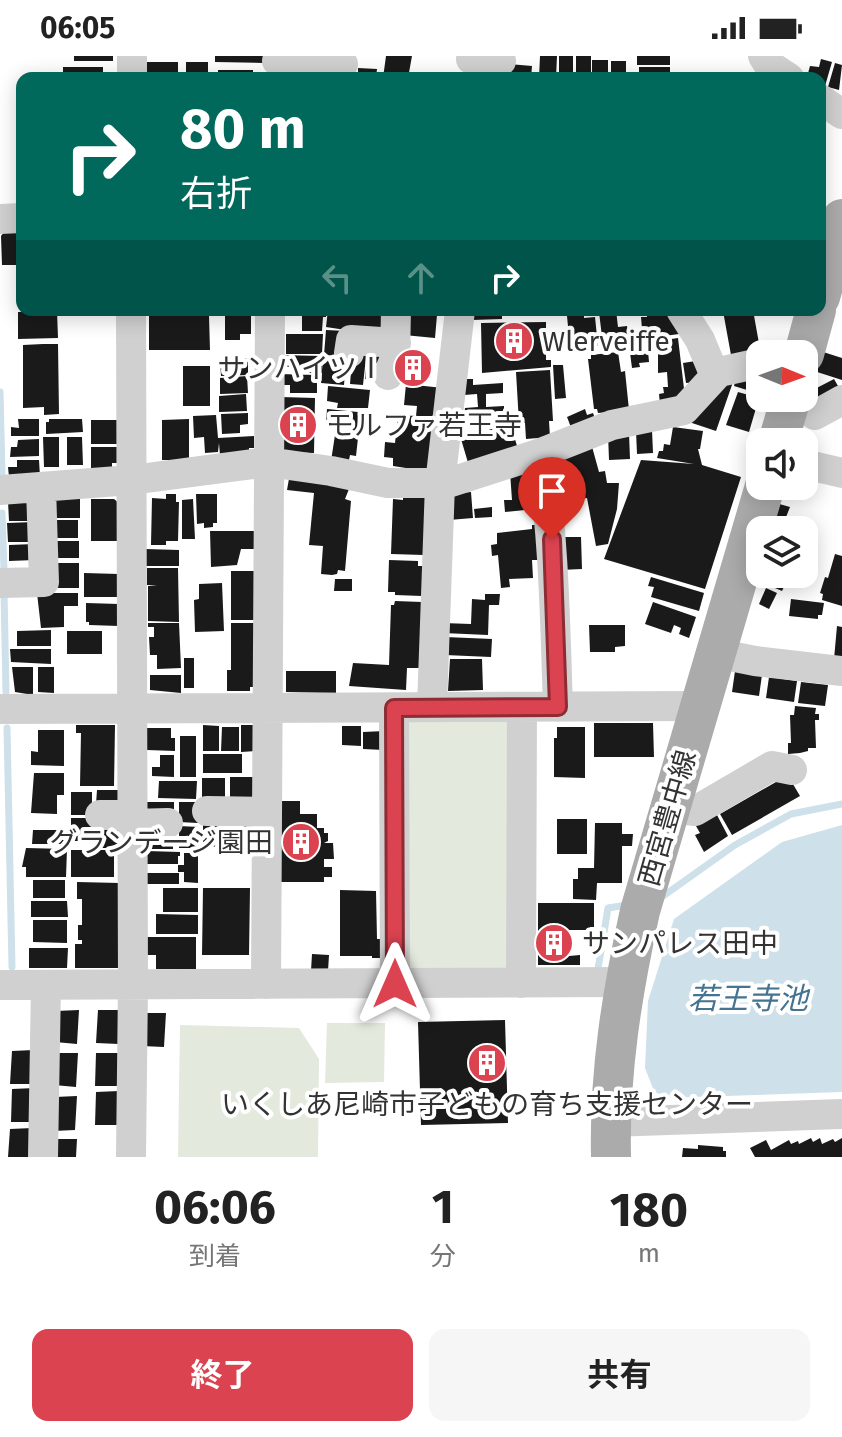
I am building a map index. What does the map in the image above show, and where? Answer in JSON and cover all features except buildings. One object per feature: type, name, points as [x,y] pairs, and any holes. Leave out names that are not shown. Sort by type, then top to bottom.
[{"type":"main road","points":[[826,269],[837,219]]},
{"type":"main road","points":[[808,340],[814,316]]},
{"type":"main road","name":"西宮豊中線","points":[[610,1139],[614,1053],[642,904],[761,500]]},
{"type":"street","points":[[763,56],[780,72]]},
{"type":"street","points":[[470,64],[501,61]]},
{"type":"street","points":[[276,65],[343,64]]},
{"type":"street","points":[[131,316],[131,1157]]},
{"type":"street","points":[[266,984],[270,316]]},
{"type":"street","points":[[388,375],[395,358],[396,316]]},
{"type":"street","points":[[432,707],[440,484],[459,316]]},
{"type":"street","points":[[685,316],[700,340],[715,376]]},
{"type":"street","points":[[349,353],[351,340],[396,343]]},
{"type":"street","points":[[0,490],[131,480],[268,462],[388,483],[455,482],[612,425],[684,410],[719,372],[746,366]]},
{"type":"street","points":[[811,412],[815,415],[842,400]]},
{"type":"street","points":[[541,453],[553,552],[558,707]]},
{"type":"street","points":[[818,467],[842,473]]},
{"type":"street","points":[[0,583],[44,582],[41,487]]},
{"type":"street","points":[[715,653],[842,671]]},
{"type":"street","points":[[0,709],[699,706]]},
{"type":"street","points":[[521,983],[522,707]]},
{"type":"street","points":[[394,708],[395,984]]},
{"type":"street","points":[[669,808],[695,811],[772,766],[792,770]]},
{"type":"street","points":[[207,811],[267,812]]},
{"type":"street","points":[[100,815],[168,823]]},
{"type":"street","points":[[0,985],[46,995],[266,984],[625,982]]},
{"type":"street","points":[[43,1157],[46,995]]},
{"type":"street","points":[[610,1139],[842,1114]]},
{"type":"shaded area","points":[[410,720],[507,720],[510,964],[506,971],[410,972],[404,964],[403,727]]},
{"type":"shaded area","points":[[327,1023],[385,1023],[384,1082],[325,1083]]},
{"type":"shaded area","points":[[180,1025],[299,1028],[319,1059],[318,1157],[178,1157]]},
{"type":"water","name":"若王寺池","points":[[842,825],[842,1092],[665,1098],[654,1091],[645,1068],[648,1001],[674,919],[782,842]]},
{"type":"waterway","points":[[0,392],[2,474]]},
{"type":"waterway","points":[[2,513],[4,570]]},
{"type":"waterway","points":[[4,591],[6,692]]},
{"type":"waterway","points":[[7,728],[12,967]]},
{"type":"waterway","points":[[659,899],[735,845],[791,814],[842,804]]},
{"type":"waterway","points":[[597,975],[608,908],[627,905]]},
{"type":"place","name":"Wlerveiffe","points":[[514,341]]},
{"type":"place","name":"サンハイツⅠ","points":[[413,368]]},
{"type":"place","name":"モルファ若王寺","points":[[298,425]]},
{"type":"place","name":"グランデージ園田","points":[[301,842]]},
{"type":"place","name":"サンパレス田中","points":[[554,943]]},
{"type":"place","name":"いくしあ尼崎市子どもの育ち支援センター","points":[[487,1063]]},
{"type":"route","points":[[395,984],[394,708],[558,707],[552,539]]}]
